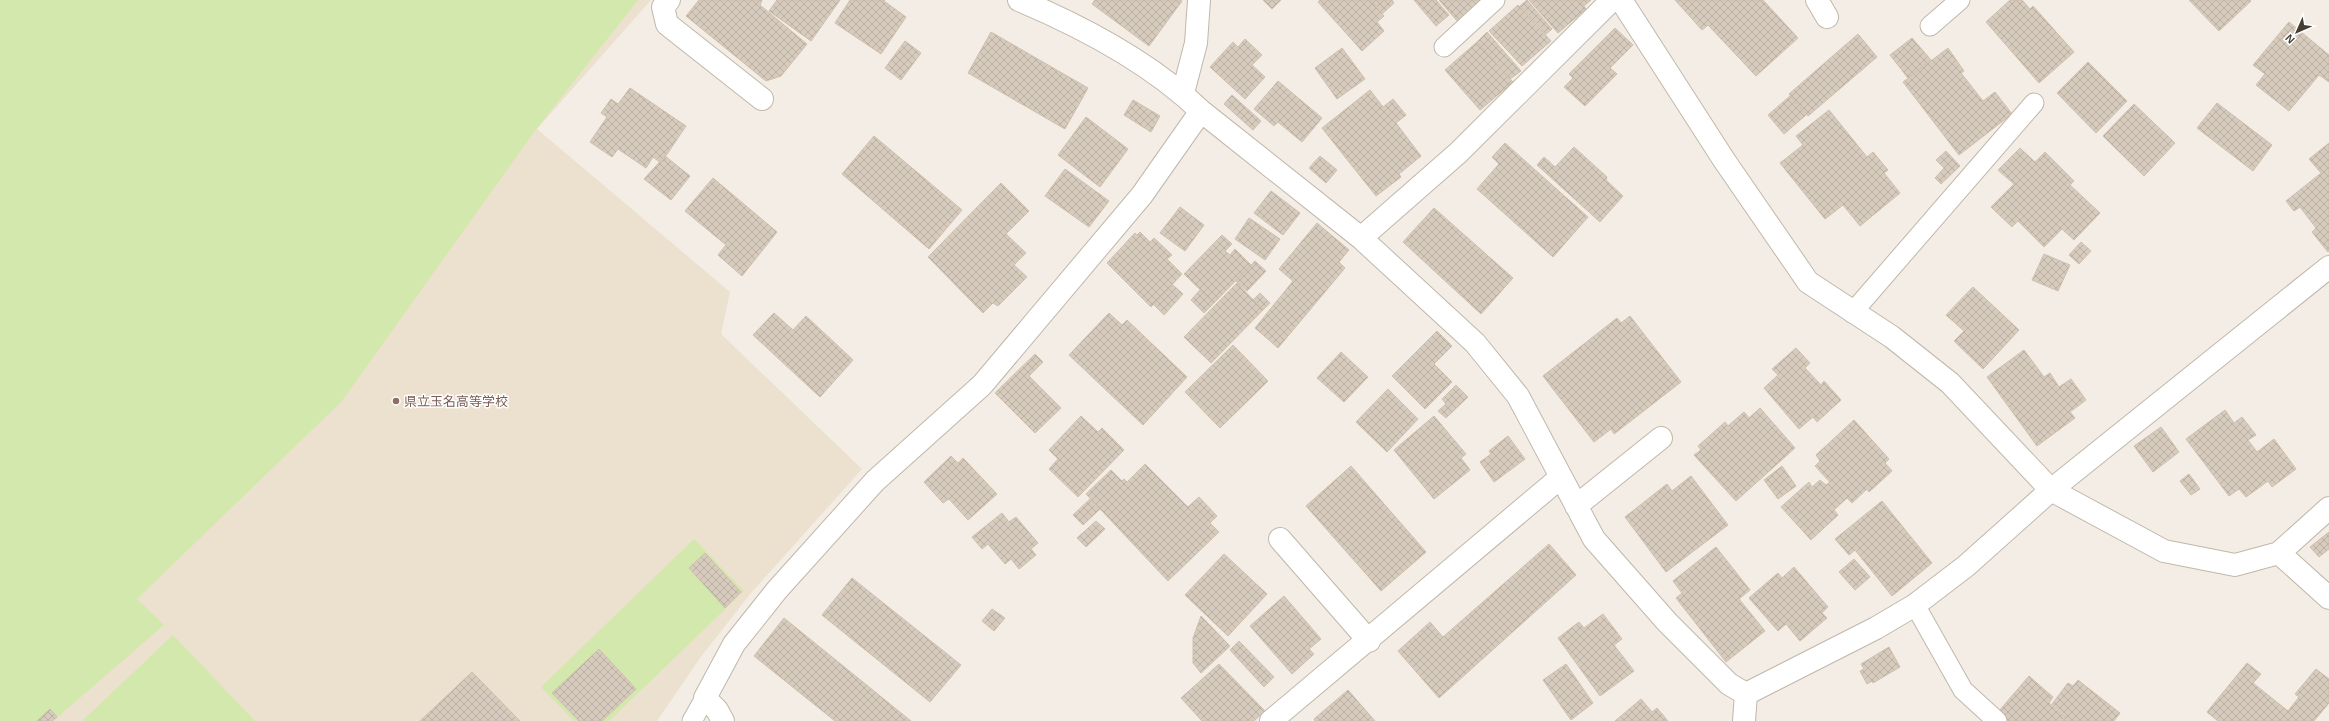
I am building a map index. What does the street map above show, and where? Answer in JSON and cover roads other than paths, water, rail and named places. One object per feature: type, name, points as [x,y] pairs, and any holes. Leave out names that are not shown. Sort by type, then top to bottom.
[{"type":"street","points":[[669,0],[663,7],[667,24],[762,99]]},
{"type":"street","points":[[1019,0],[1112,46],[1182,93],[1201,111],[1361,238],[1475,343],[1518,396],[1594,539],[1667,622],[1729,684],[1746,694]]},
{"type":"street","points":[[1182,93],[1196,43],[1199,0]]},
{"type":"street","points":[[1361,238],[1458,153],[1612,0]]},
{"type":"street","points":[[1621,0],[1724,160],[1808,282],[1852,313],[1892,337],[1950,383],[2051,490],[2164,551],[2235,565],[2279,553],[2329,508]]},
{"type":"street","points":[[723,721],[717,710],[705,698],[734,644],[777,590],[875,481],[982,385],[1142,195],[1201,111]]},
{"type":"street","points":[[1746,694],[1876,628],[1915,605],[1966,566],[2051,490],[2329,267]]},
{"type":"street","points":[[1576,506],[1661,438]]},
{"type":"street","points":[[1271,721],[1369,641],[1561,477]]},
{"type":"street","points":[[1280,539],[1369,641]]},
{"type":"street","points":[[2279,553],[2329,598]]},
{"type":"street","points":[[1744,721],[1746,694]]},
{"type":"lane","points":[[1444,47],[1495,0]]},
{"type":"lane","points":[[1930,26],[1960,0]]},
{"type":"lane","points":[[1852,313],[2034,104]]},
{"type":"lane","points":[[1915,605],[1963,690],[1997,721]]},
{"type":"lane","points":[[692,721],[705,698]]},
{"type":"place","name":"県立玉名高等学校","points":[[396,401]]}]
